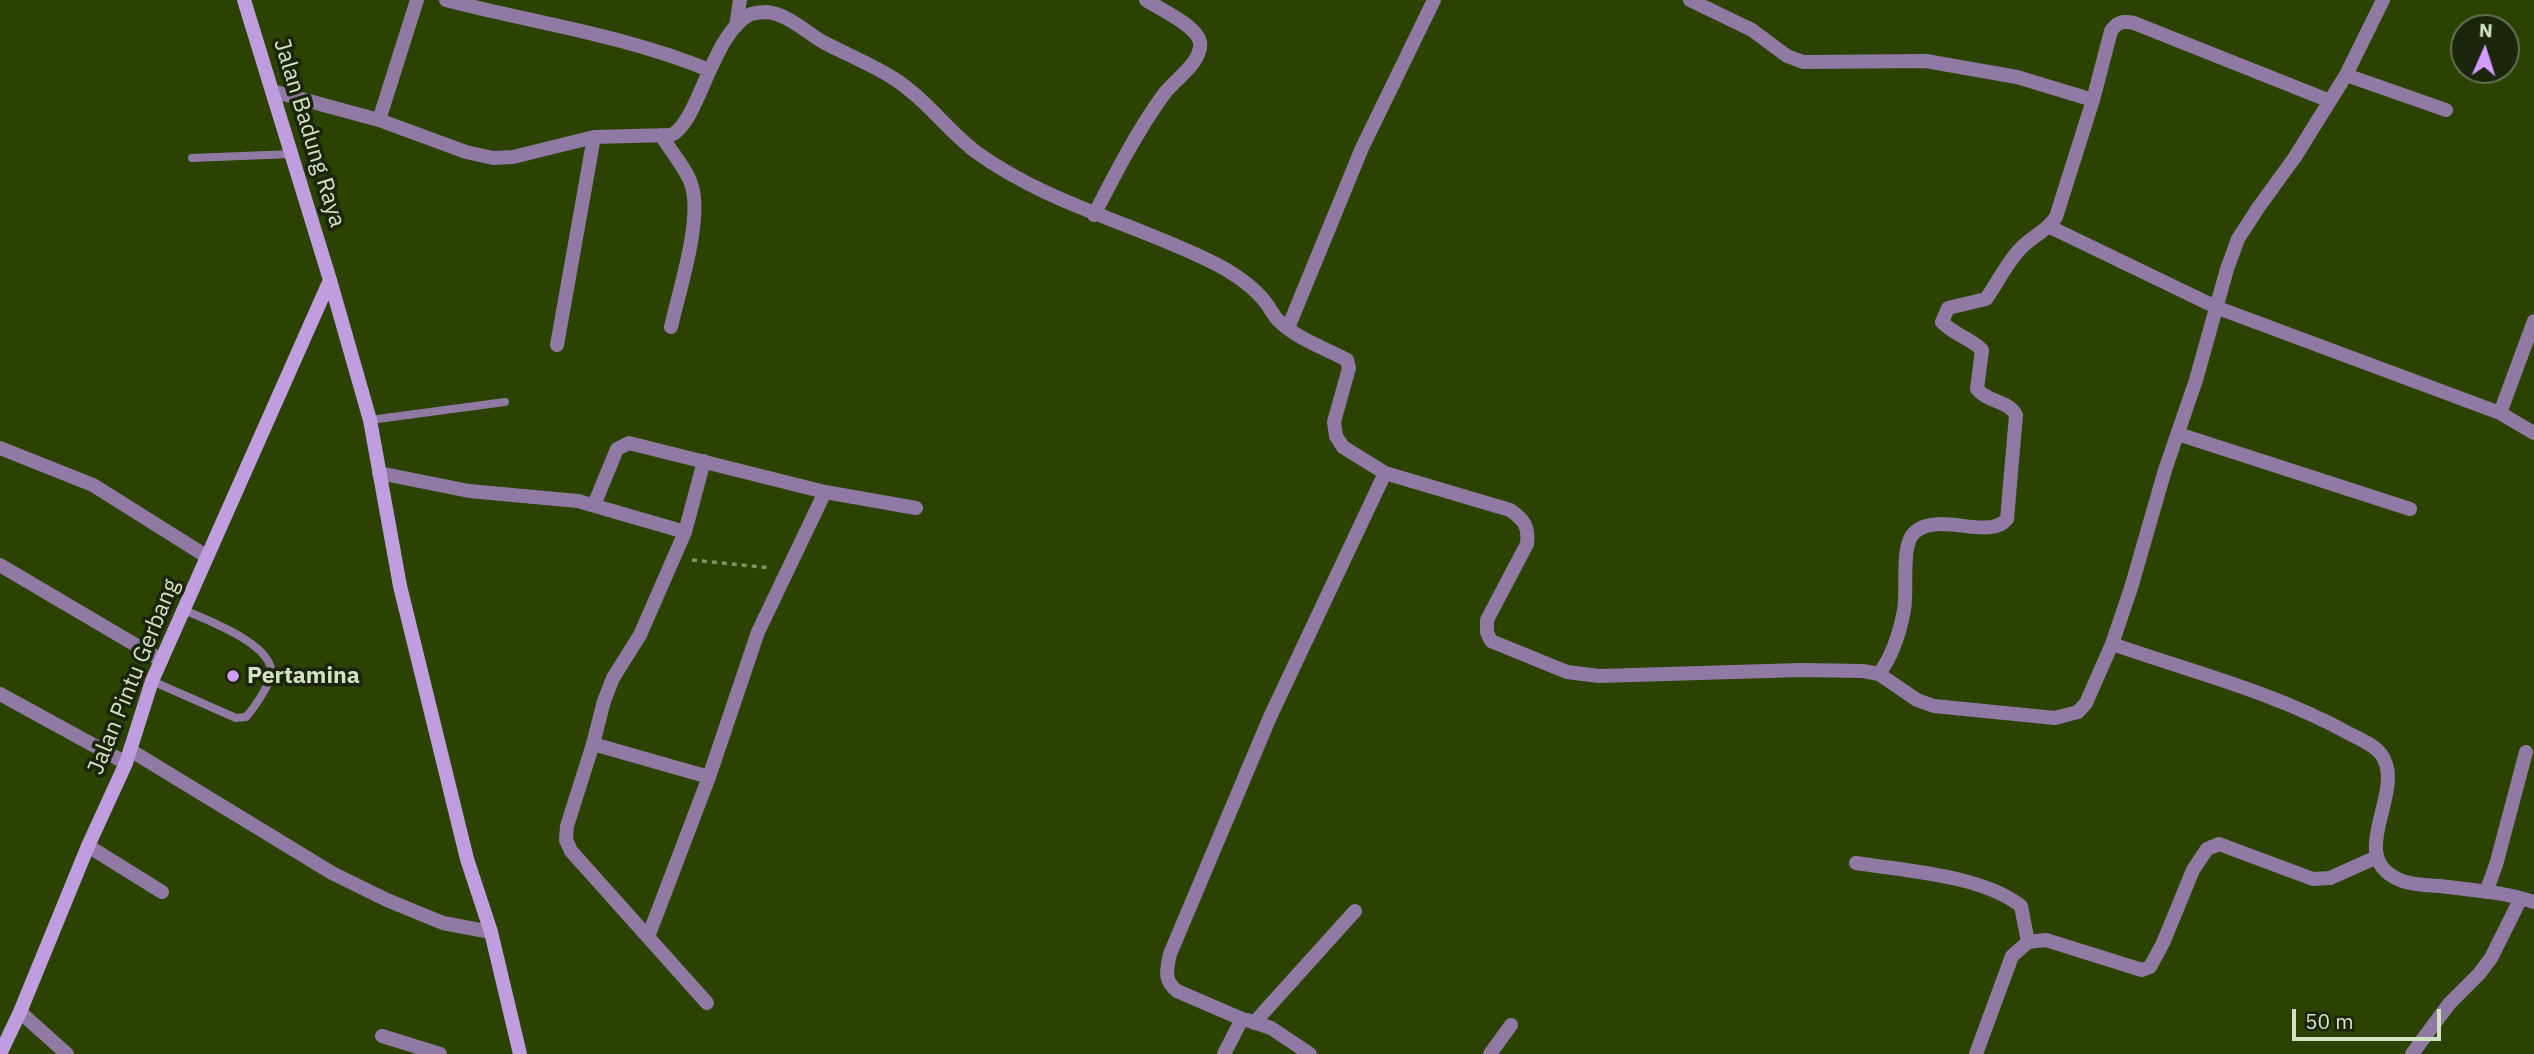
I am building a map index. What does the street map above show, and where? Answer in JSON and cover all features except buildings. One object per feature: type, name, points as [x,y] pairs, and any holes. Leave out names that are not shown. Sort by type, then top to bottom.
[{"type":"main road","name":"Jalan Badung Raya","points":[[244,0],[370,420],[407,612],[467,859],[492,932],[520,1054]]},
{"type":"main road","name":"Jalan Pintu Gerbang","points":[[0,1054],[128,757],[160,660],[330,280]]},
{"type":"street","points":[[379,120],[417,0]]},
{"type":"street","points":[[446,0],[630,42],[709,70]]},
{"type":"street","points":[[736,26],[740,0]]},
{"type":"street","points":[[1094,215],[1118,168],[1165,93],[1197,55],[1200,43],[1194,30],[1146,0]]},
{"type":"street","points":[[1288,328],[1362,148],[1434,0]]},
{"type":"street","points":[[1690,0],[1752,30],[1787,56],[1803,62],[1926,61],[2017,77],[2093,100]]},
{"type":"street","points":[[272,91],[379,120],[466,152],[493,158],[513,156],[594,137],[661,135],[678,132],[686,121],[709,70],[736,26],[752,14],[767,12],[786,19],[820,40],[894,78],[975,151],[1017,177],[1094,215],[1218,264],[1265,300],[1277,319],[1288,328],[1347,360],[1349,368],[1335,422],[1336,436],[1343,447],[1385,473],[1510,510],[1524,520],[1528,534],[1527,544],[1487,620],[1487,632],[1491,641],[1567,672],[1599,677],[1801,670],[1863,671],[1879,674],[1917,700],[1934,706],[2055,718],[2078,712],[2086,703],[2112,644],[2238,239],[2295,158],[2346,75],[2383,0]]},
{"type":"street","points":[[1879,674],[1889,657],[1904,612],[1907,592],[1906,554],[1909,540],[1915,531],[1942,524],[1995,527],[2003,524],[2008,512],[2016,415],[2013,409],[1977,389],[1982,350],[1951,331],[1942,322],[1943,315],[1948,307],[1986,299],[2000,275],[2023,246],[2050,227],[2056,217],[2093,100],[2111,31],[2116,24],[2122,21],[2134,23],[2330,101]]},
{"type":"street","points":[[2346,75],[2446,110]]},
{"type":"street","points":[[661,135],[692,186],[693,226],[671,327]]},
{"type":"street","points":[[557,345],[594,137]]},
{"type":"street","points":[[2050,227],[2218,307],[2500,413],[2534,433]]},
{"type":"street","points":[[2500,413],[2534,321]]},
{"type":"street","points":[[2178,434],[2410,509]]},
{"type":"street","points":[[594,505],[612,460],[621,446],[629,443],[825,492],[916,508]]},
{"type":"street","points":[[0,448],[93,485],[206,556]]},
{"type":"street","points":[[704,461],[685,531],[674,558],[640,635],[613,678],[604,701],[567,826],[566,840],[571,851],[707,1003]]},
{"type":"street","points":[[379,473],[469,491],[552,498],[594,505],[685,531]]},
{"type":"street","points":[[1310,1054],[1271,1028],[1248,1021],[1177,990],[1170,985],[1165,974],[1170,954],[1269,717],[1385,473]]},
{"type":"street","points":[[648,937],[709,777],[748,659],[825,492]]},
{"type":"street","points":[[0,565],[160,660]]},
{"type":"street","points":[[2112,644],[2285,704],[2332,724],[2370,745],[2381,754],[2388,772],[2375,845],[2383,868],[2393,877],[2407,883],[2490,892],[2522,899],[2491,958],[2449,1004],[2412,1054]]},
{"type":"street","points":[[0,694],[128,757],[332,873],[387,900],[443,923],[492,932]]},
{"type":"street","points":[[593,744],[709,777]]},
{"type":"street","points":[[2490,892],[2526,752]]},
{"type":"street","points":[[1976,1054],[2012,956],[2028,942],[2046,940],[2142,970],[2150,967],[2193,870],[2207,849],[2219,844],[2314,879],[2330,878],[2377,857]]},
{"type":"street","points":[[88,846],[162,892]]},
{"type":"street","points":[[1856,863],[1986,886],[2021,906],[2028,942]]},
{"type":"street","points":[[1224,1054],[1248,1021],[1355,911]]},
{"type":"street","points":[[20,1012],[67,1054]]},
{"type":"street","points":[[1490,1054],[1511,1025]]},
{"type":"street","points":[[382,1036],[440,1054]]},
{"type":"lane","points":[[192,158],[292,154]]},
{"type":"lane","points":[[370,420],[505,402]]},
{"type":"lane","points":[[152,681],[236,718],[246,717],[254,708],[271,674],[269,660],[245,640],[184,610]]},
{"type":"path","points":[[674,558],[787,570]]},
{"type":"place","name":"Pertamina","points":[[233,676]]}]
